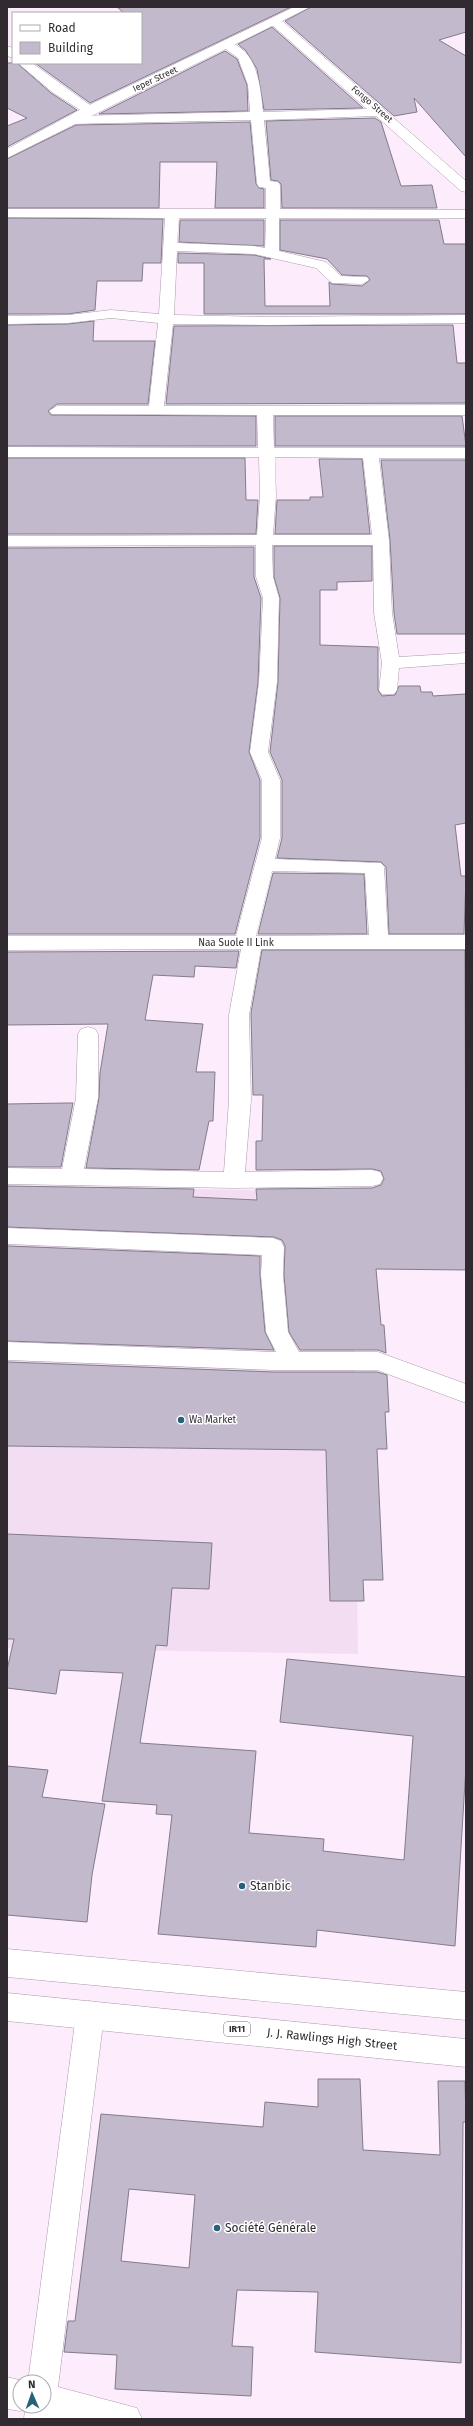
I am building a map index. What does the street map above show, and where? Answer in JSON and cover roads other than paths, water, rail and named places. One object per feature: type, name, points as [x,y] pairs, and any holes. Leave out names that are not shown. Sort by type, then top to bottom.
[{"type":"street","name":"Ieper Street","points":[[7,154],[90,110],[276,22],[304,7]]},
{"type":"street","name":"Fongo Street","points":[[276,22],[381,112],[466,188]]},
{"type":"street","points":[[226,45],[244,56],[248,62],[258,116],[264,184],[273,185],[274,213],[272,255]]},
{"type":"street","points":[[25,64],[57,89],[90,110]]},
{"type":"street","points":[[70,120],[381,112]]},
{"type":"street","points":[[7,213],[466,214]]},
{"type":"street","points":[[156,411],[166,319],[172,213]]},
{"type":"street","points":[[170,247],[254,250],[321,265],[337,280],[362,280]]},
{"type":"street","points":[[7,320],[68,319],[111,314],[166,319],[268,321],[466,319]]},
{"type":"street","points":[[234,1180],[240,1100],[240,1015],[248,943],[271,838],[270,780],[259,752],[268,682],[271,598],[266,590],[264,540],[268,497],[265,452],[265,410]]},
{"type":"street","points":[[57,411],[466,410]]},
{"type":"street","points":[[7,452],[466,453]]},
{"type":"street","points":[[370,452],[381,540],[383,613],[391,663],[388,690]]},
{"type":"street","points":[[7,541],[381,540]]},
{"type":"street","points":[[391,663],[466,658]]},
{"type":"street","points":[[264,865],[374,867],[379,942]]},
{"type":"street","name":"Naa Suole II Link","points":[[7,943],[466,942]]},
{"type":"street","points":[[71,1178],[88,1098],[88,1034]]},
{"type":"street","points":[[7,1176],[234,1180],[372,1178]]},
{"type":"street","points":[[7,1236],[272,1247],[272,1275],[278,1332],[292,1360]]},
{"type":"street","points":[[7,1351],[175,1359],[378,1361],[466,1394]]},
{"type":"street","points":[[7,1963],[466,2006]]},
{"type":"street","name":"J. J. Rawlings High Street","points":[[7,2007],[90,2014],[466,2053]]},
{"type":"street","points":[[45,2374],[90,2014]]},
{"type":"street","points":[[52,2401],[126,2419]]},
{"type":"place","name":"Wa Market","points":[[181,1420]]},
{"type":"place","name":"Stanbic","points":[[242,1886]]},
{"type":"place","name":"Société Générale","points":[[217,2228]]}]
